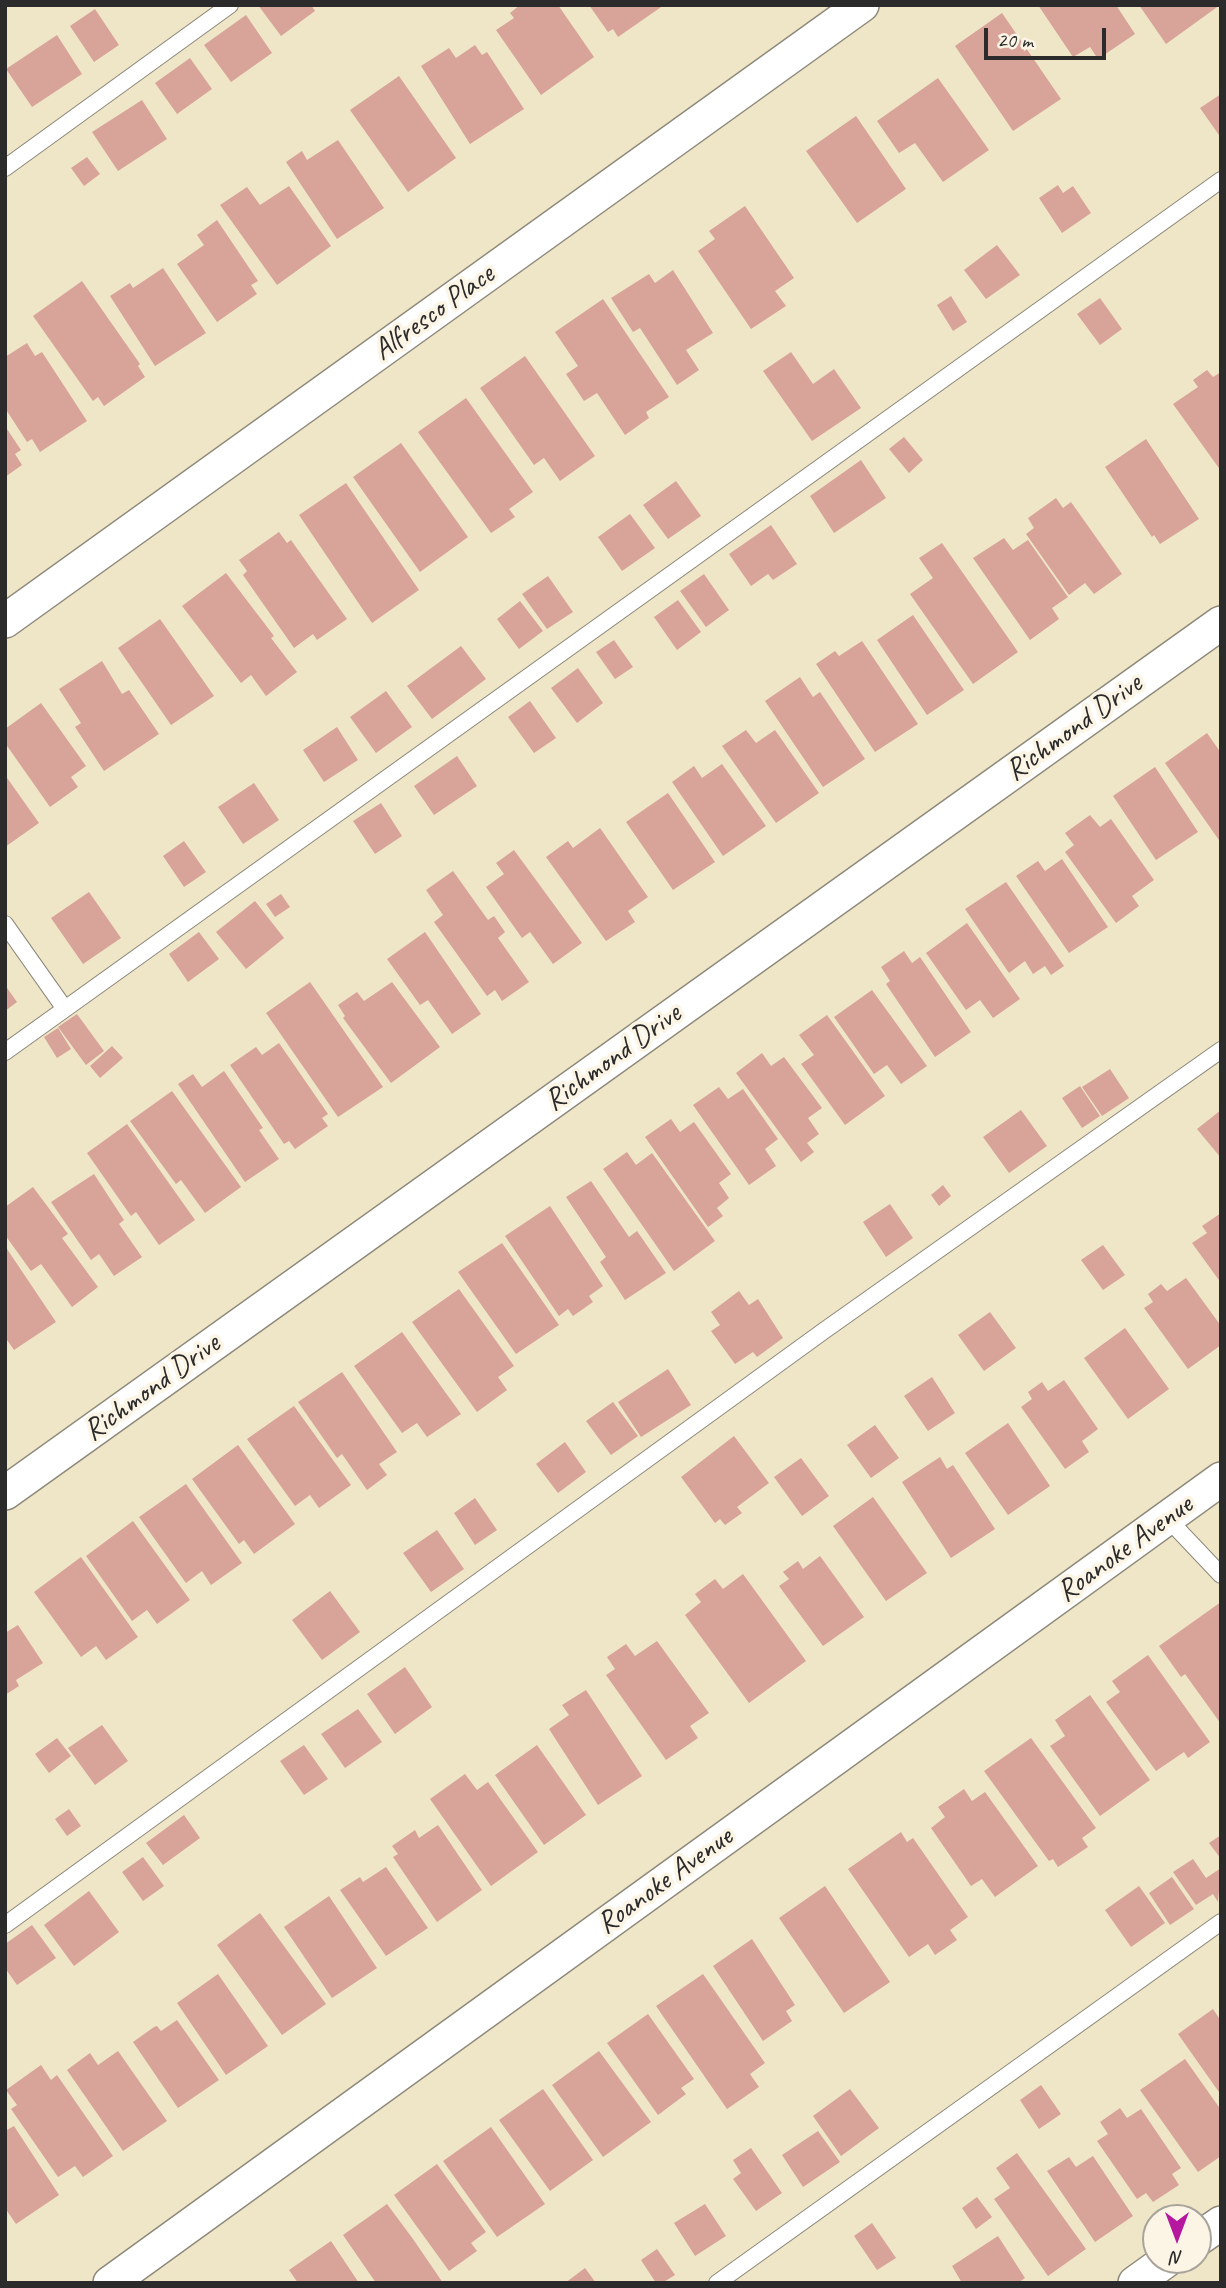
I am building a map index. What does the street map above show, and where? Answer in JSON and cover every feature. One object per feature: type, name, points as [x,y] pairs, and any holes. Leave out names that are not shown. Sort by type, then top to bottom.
[{"type":"street","name":"Alfresco Place","points":[[5,621],[862,5]]},
{"type":"street","name":"Richmond Drive","points":[[5,1493],[1221,623]]},
{"type":"street","name":"Roanoke Avenue","points":[[110,2283],[1221,1479]]},
{"type":"lane","points":[[5,168],[230,5]]},
{"type":"lane","points":[[5,1052],[1221,180]]},
{"type":"lane","points":[[5,924],[65,1009]]},
{"type":"lane","points":[[5,1925],[814,1338],[1221,1051]]},
{"type":"lane","points":[[1167,1518],[1221,1575]]},
{"type":"lane","points":[[717,2283],[1221,1922]]},
{"type":"building","points":[[258,5],[311,5],[315,11],[281,36]]},
{"type":"building","points":[[520,5],[558,5],[594,57],[541,95],[496,30],[514,18],[510,13]]},
{"type":"building","points":[[589,5],[664,5],[618,37],[613,29],[608,32]]},
{"type":"building","points":[[1038,5],[1116,5],[1135,34],[1098,59],[1090,47],[1073,57]]},
{"type":"building","points":[[1139,5],[1220,5],[1166,44]]},
{"type":"building","points":[[95,9],[119,45],[94,62],[70,26]]},
{"type":"building","points":[[1002,13],[1061,99],[1013,131],[955,46]]},
{"type":"building","points":[[246,15],[272,53],[231,82],[204,45]]},
{"type":"building","points":[[57,35],[82,74],[32,107],[6,69]]},
{"type":"building","points":[[475,45],[482,55],[487,52],[524,109],[470,144],[421,66],[449,48],[456,58]]},
{"type":"building","points":[[190,58],[212,89],[177,114],[155,83]]},
{"type":"building","points":[[399,76],[456,158],[408,192],[350,110]]},
{"type":"building","points":[[938,78],[989,150],[943,182],[915,143],[899,153],[877,121]]},
{"type":"building","points":[[1221,94],[1221,138],[1200,108]]},
{"type":"building","points":[[142,100],[167,139],[118,171],[92,132]]},
{"type":"building","points":[[856,116],[906,189],[857,223],[806,151]]},
{"type":"building","points":[[338,140],[384,208],[337,239],[286,162],[302,151],[307,160]]},
{"type":"building","points":[[87,157],[100,174],[84,186],[71,168]]},
{"type":"building","points":[[1058,185],[1063,193],[1073,186],[1091,213],[1062,233],[1039,198]]},
{"type":"building","points":[[289,186],[331,246],[277,285],[220,205],[247,187],[260,205]]},
{"type":"building","points":[[745,206],[794,278],[775,291],[786,306],[751,329],[698,251],[715,239],[709,231]]},
{"type":"building","points":[[217,220],[258,281],[251,285],[257,294],[217,322],[177,264],[204,245],[197,235]]},
{"type":"building","points":[[997,245],[1020,275],[986,299],[964,270]]},
{"type":"building","points":[[163,268],[206,333],[155,366],[110,296],[130,283],[133,288]]},
{"type":"building","points":[[673,270],[713,333],[686,350],[699,370],[677,385],[640,328],[633,332],[611,298],[649,274],[655,283]]},
{"type":"building","points":[[82,281],[140,364],[138,366],[145,377],[104,406],[98,397],[93,401],[33,316]]},
{"type":"building","points":[[951,296],[967,322],[953,331],[937,305]]},
{"type":"building","points":[[1100,298],[1122,329],[1100,345],[1077,314]]},
{"type":"building","points":[[603,299],[669,397],[646,412],[649,418],[625,435],[597,393],[584,401],[566,374],[578,366],[555,332]]},
{"type":"building","points":[[27,343],[35,356],[42,352],[87,421],[40,452],[32,439],[27,442],[5,408],[5,357]]},
{"type":"building","points":[[791,352],[813,384],[834,369],[861,408],[812,441],[763,371]]},
{"type":"building","points":[[525,356],[595,456],[560,481],[544,458],[534,465],[480,388]]},
{"type":"building","points":[[1207,370],[1213,377],[1221,372],[1221,471],[1173,404],[1198,387],[1193,380]]},
{"type":"building","points":[[466,398],[533,492],[509,509],[515,517],[491,533],[418,432]]},
{"type":"building","points":[[5,426],[21,450],[15,454],[22,465],[5,477]]},
{"type":"building","points":[[904,437],[923,460],[909,473],[889,449]]},
{"type":"building","points":[[1146,439],[1199,519],[1160,544],[1154,535],[1152,537],[1105,467]]},
{"type":"building","points":[[401,443],[468,537],[420,572],[353,477]]},
{"type":"building","points":[[861,460],[886,498],[834,533],[810,496]]},
{"type":"building","points":[[676,481],[701,516],[668,539],[643,505]]},
{"type":"building","points":[[346,483],[419,590],[372,623],[299,515]]},
{"type":"building","points":[[1056,498],[1063,508],[1071,502],[1122,574],[1094,594],[1085,583],[1069,595],[1026,534],[1034,528],[1028,518]]},
{"type":"building","points":[[630,514],[655,548],[622,571],[598,537]]},
{"type":"building","points":[[771,525],[797,564],[773,580],[768,574],[751,586],[729,554]]},
{"type":"building","points":[[279,532],[287,543],[291,540],[347,619],[317,640],[313,634],[294,648],[243,575],[247,571],[239,560]]},
{"type":"building","points":[[1004,538],[1013,550],[1028,540],[1068,597],[1052,608],[1059,619],[1030,640],[973,558]]},
{"type":"building","points":[[942,543],[1018,652],[973,684],[910,594],[933,578],[919,558]]},
{"type":"building","points":[[226,573],[274,636],[271,638],[297,672],[266,696],[251,675],[241,683],[182,606]]},
{"type":"building","points":[[704,574],[729,610],[706,627],[680,591]]},
{"type":"building","points":[[548,576],[573,612],[547,629],[522,594]]},
{"type":"building","points":[[678,600],[701,632],[677,650],[654,617]]},
{"type":"building","points":[[520,601],[543,631],[519,649],[497,619]]},
{"type":"building","points":[[913,615],[964,690],[927,715],[877,640]]},
{"type":"building","points":[[160,619],[214,696],[171,725],[118,648]]},
{"type":"building","points":[[614,640],[633,667],[615,679],[596,652]]},
{"type":"building","points":[[862,641],[918,724],[875,752],[816,664],[835,651],[839,656]]},
{"type":"building","points":[[461,646],[486,679],[432,719],[407,686]]},
{"type":"building","points":[[102,661],[122,694],[129,690],[159,734],[104,771],[75,727],[81,723],[59,689]]},
{"type":"building","points":[[578,668],[603,703],[577,723],[551,688]]},
{"type":"building","points":[[800,677],[813,697],[820,692],[865,759],[823,787],[765,701]]},
{"type":"building","points":[[386,691],[412,727],[376,753],[350,717]]},
{"type":"building","points":[[530,701],[556,738],[534,753],[508,717]]},
{"type":"building","points":[[41,703],[86,766],[71,777],[78,787],[50,807],[5,743],[5,729]]},
{"type":"building","points":[[337,727],[358,760],[324,782],[303,750]]},
{"type":"building","points":[[746,730],[756,743],[775,730],[819,793],[776,823],[722,746]]},
{"type":"building","points":[[1207,733],[1221,753],[1221,843],[1165,763]]},
{"type":"building","points":[[457,756],[477,786],[434,815],[414,786]]},
{"type":"building","points":[[722,764],[766,826],[723,856],[672,782],[694,766],[702,778]]},
{"type":"building","points":[[1155,767],[1198,832],[1156,860],[1113,796]]},
{"type":"building","points":[[5,775],[39,823],[5,847]]},
{"type":"building","points":[[254,783],[279,820],[243,844],[218,807]]},
{"type":"building","points":[[668,793],[715,862],[673,890],[626,822]]},
{"type":"building","points":[[381,803],[402,836],[375,854],[353,821]]},
{"type":"building","points":[[1090,815],[1100,827],[1111,819],[1154,880],[1132,896],[1139,906],[1116,923],[1065,852],[1074,845],[1065,833]]},
{"type":"building","points":[[600,828],[648,897],[628,911],[635,922],[606,941],[546,857],[568,841],[573,848]]},
{"type":"building","points":[[184,841],[206,872],[184,887],[163,856]]},
{"type":"building","points":[[514,850],[582,943],[553,964],[530,932],[522,938],[486,887],[504,874],[496,863]]},
{"type":"building","points":[[1062,859],[1108,927],[1069,953],[1016,876],[1038,861],[1045,871]]},
{"type":"building","points":[[453,871],[488,920],[494,916],[505,932],[498,938],[529,982],[502,1001],[495,990],[487,996],[434,922],[443,915],[426,890]]},
{"type":"building","points":[[1006,882],[1064,966],[1051,975],[1045,966],[1033,974],[1025,961],[1009,973],[965,909]]},
{"type":"building","points":[[89,892],[121,938],[83,964],[51,918]]},
{"type":"building","points":[[281,894],[290,907],[275,917],[266,904]]},
{"type":"building","points":[[255,901],[284,938],[246,969],[216,932]]},
{"type":"building","points":[[967,923],[1020,999],[993,1018],[980,1000],[966,1010],[926,953]]},
{"type":"building","points":[[199,932],[219,959],[188,982],[169,954]]},
{"type":"building","points":[[425,932],[481,1014],[452,1034],[428,1000],[420,1005],[387,959]]},
{"type":"building","points":[[904,951],[912,963],[920,957],[971,1032],[935,1057],[886,984],[890,981],[881,967]]},
{"type":"building","points":[[310,982],[383,1087],[338,1117],[266,1013]]},
{"type":"building","points":[[392,982],[440,1047],[391,1083],[343,1018],[345,1016],[338,1005],[357,992],[364,1001]]},
{"type":"building","points":[[5,985],[17,1002],[5,1011]]},
{"type":"building","points":[[872,990],[927,1066],[901,1084],[887,1065],[874,1074],[834,1017]]},
{"type":"building","points":[[77,1014],[104,1051],[86,1065],[58,1027]]},
{"type":"building","points":[[827,1015],[885,1096],[845,1125],[801,1064],[814,1055],[799,1035]]},
{"type":"building","points":[[58,1028],[71,1049],[57,1058],[44,1037]]},
{"type":"building","points":[[279,1043],[328,1114],[322,1118],[328,1126],[295,1149],[289,1141],[284,1144],[230,1065],[256,1047],[262,1055]]},
{"type":"building","points":[[112,1046],[123,1058],[100,1078],[90,1066]]},
{"type":"building","points":[[762,1053],[771,1066],[784,1057],[822,1108],[808,1118],[819,1134],[807,1143],[814,1152],[801,1162],[736,1073]]},
{"type":"building","points":[[1110,1069],[1129,1098],[1102,1116],[1082,1087]]},
{"type":"building","points":[[224,1071],[263,1128],[259,1130],[279,1159],[245,1182],[178,1084],[193,1074],[202,1087]]},
{"type":"building","points":[[1080,1086],[1100,1116],[1082,1128],[1062,1098]]},
{"type":"building","points":[[719,1087],[728,1099],[743,1089],[778,1139],[765,1149],[776,1166],[749,1185],[693,1105]]},
{"type":"building","points":[[172,1091],[241,1187],[205,1213],[181,1180],[176,1184],[130,1121]]},
{"type":"building","points":[[1021,1110],[1047,1146],[1009,1173],[983,1137]]},
{"type":"building","points":[[1221,1110],[1221,1158],[1197,1129]]},
{"type":"building","points":[[671,1119],[680,1132],[694,1122],[731,1174],[719,1183],[729,1198],[717,1208],[723,1216],[708,1227],[645,1137]]},
{"type":"building","points":[[127,1124],[195,1220],[159,1245],[136,1212],[131,1216],[87,1153]]},
{"type":"building","points":[[627,1152],[636,1165],[652,1153],[715,1241],[674,1271],[603,1169]]},
{"type":"building","points":[[94,1174],[124,1220],[119,1224],[142,1257],[114,1276],[99,1254],[91,1260],[51,1202]]},
{"type":"building","points":[[591,1181],[629,1237],[637,1231],[666,1273],[625,1300],[600,1262],[606,1257],[566,1197]]},
{"type":"building","points":[[943,1185],[951,1196],[939,1206],[931,1195]]},
{"type":"building","points":[[33,1187],[68,1234],[62,1238],[98,1287],[72,1307],[41,1264],[31,1271],[5,1235],[5,1207]]},
{"type":"building","points":[[890,1204],[913,1238],[886,1257],[863,1222]]},
{"type":"building","points":[[550,1206],[603,1286],[589,1296],[593,1302],[573,1316],[568,1309],[559,1316],[505,1236]]},
{"type":"building","points":[[1221,1213],[1221,1283],[1192,1243],[1207,1233],[1202,1226]]},
{"type":"building","points":[[502,1243],[559,1325],[516,1354],[458,1272]]},
{"type":"building","points":[[1103,1245],[1125,1275],[1103,1290],[1081,1260]]},
{"type":"building","points":[[5,1246],[56,1322],[14,1350],[5,1337]]},
{"type":"building","points":[[1186,1278],[1221,1326],[1221,1345],[1188,1369],[1144,1308],[1153,1302],[1148,1294],[1161,1284],[1167,1291]]},
{"type":"building","points":[[459,1289],[514,1366],[498,1377],[507,1390],[477,1412],[412,1322]]},
{"type":"building","points":[[739,1291],[749,1305],[758,1299],[783,1338],[757,1357],[753,1352],[735,1364],[711,1331],[720,1325],[711,1312]]},
{"type":"building","points":[[990,1312],[1016,1348],[984,1371],[958,1335]]},
{"type":"building","points":[[1125,1328],[1169,1389],[1128,1419],[1084,1358]]},
{"type":"building","points":[[402,1332],[461,1414],[427,1437],[417,1423],[402,1433],[354,1366]]},
{"type":"building","points":[[668,1369],[691,1405],[641,1437],[618,1402]]},
{"type":"building","points":[[342,1372],[397,1452],[379,1464],[387,1475],[367,1490],[342,1454],[337,1458],[298,1402]]},
{"type":"building","points":[[932,1377],[955,1413],[928,1431],[904,1396]]},
{"type":"building","points":[[1064,1380],[1098,1429],[1082,1441],[1089,1452],[1065,1469],[1021,1407],[1032,1399],[1028,1392],[1042,1382],[1048,1391]]},
{"type":"building","points":[[613,1402],[638,1436],[611,1455],[586,1421]]},
{"type":"building","points":[[294,1406],[351,1485],[319,1508],[310,1495],[295,1506],[247,1439]]},
{"type":"building","points":[[1008,1423],[1050,1486],[1008,1515],[965,1453]]},
{"type":"building","points":[[875,1425],[899,1458],[871,1478],[847,1445]]},
{"type":"building","points":[[734,1436],[769,1483],[737,1507],[742,1513],[725,1525],[720,1519],[715,1523],[681,1477]]},
{"type":"building","points":[[565,1442],[586,1472],[558,1493],[536,1464]]},
{"type":"building","points":[[238,1445],[295,1524],[254,1554],[244,1540],[239,1544],[192,1479]]},
{"type":"building","points":[[940,1457],[947,1469],[953,1465],[995,1529],[951,1558],[902,1482]]},
{"type":"building","points":[[801,1458],[829,1496],[802,1516],[774,1477]]},
{"type":"building","points":[[186,1484],[242,1563],[211,1585],[202,1571],[186,1583],[139,1517]]},
{"type":"building","points":[[873,1497],[927,1573],[886,1601],[833,1526]]},
{"type":"building","points":[[475,1498],[497,1530],[475,1545],[454,1513]]},
{"type":"building","points":[[133,1521],[190,1600],[157,1624],[147,1610],[132,1621],[86,1556]]},
{"type":"building","points":[[437,1530],[464,1569],[431,1592],[403,1553]]},
{"type":"building","points":[[820,1556],[864,1617],[823,1646],[779,1586],[789,1579],[783,1572],[798,1561],[803,1569]]},
{"type":"building","points":[[81,1557],[138,1637],[106,1660],[96,1646],[81,1657],[34,1592]]},
{"type":"building","points":[[743,1574],[806,1661],[749,1703],[685,1615],[701,1602],[695,1594],[715,1579],[723,1589]]},
{"type":"building","points":[[330,1591],[360,1632],[322,1660],[292,1620]]},
{"type":"building","points":[[1221,1602],[1221,1724],[1185,1674],[1181,1677],[1159,1646]]},
{"type":"building","points":[[18,1625],[43,1663],[16,1680],[19,1686],[5,1695],[5,1633]]},
{"type":"building","points":[[657,1641],[709,1713],[690,1726],[698,1738],[666,1760],[606,1675],[615,1669],[607,1657],[626,1644],[635,1656]]},
{"type":"building","points":[[1148,1655],[1210,1742],[1188,1758],[1184,1752],[1156,1771],[1106,1702],[1120,1692],[1112,1681]]},
{"type":"building","points":[[405,1667],[432,1707],[395,1734],[367,1694]]},
{"type":"building","points":[[586,1690],[642,1776],[598,1805],[549,1729],[569,1715],[562,1705]]},
{"type":"building","points":[[1090,1695],[1150,1780],[1100,1816],[1050,1746],[1065,1736],[1055,1720]]},
{"type":"building","points":[[358,1709],[382,1742],[345,1768],[321,1734]]},
{"type":"building","points":[[102,1725],[128,1761],[95,1785],[68,1748]]},
{"type":"building","points":[[57,1738],[71,1756],[49,1773],[35,1754]]},
{"type":"building","points":[[1031,1738],[1096,1828],[1082,1838],[1088,1847],[1058,1867],[1053,1859],[1049,1861],[984,1771]]},
{"type":"building","points":[[304,1745],[328,1779],[304,1795],[280,1761]]},
{"type":"building","points":[[537,1745],[586,1815],[544,1845],[495,1775]]},
{"type":"building","points":[[465,1774],[477,1790],[488,1782],[538,1852],[491,1886],[430,1799]]},
{"type":"building","points":[[964,1789],[972,1801],[985,1792],[1038,1866],[995,1897],[982,1879],[971,1886],[931,1828],[945,1817],[938,1807]]},
{"type":"building","points":[[69,1809],[81,1826],[67,1836],[55,1819]]},
{"type":"building","points":[[184,1815],[200,1838],[163,1865],[146,1843]]},
{"type":"building","points":[[438,1825],[482,1890],[437,1922],[393,1857],[398,1854],[392,1846],[415,1830],[419,1838]]},
{"type":"building","points":[[901,1832],[907,1842],[913,1838],[968,1917],[950,1930],[957,1940],[935,1955],[928,1944],[909,1957],[848,1869]]},
{"type":"building","points":[[1221,1835],[1221,1859],[1209,1843]]},
{"type":"building","points":[[143,1857],[164,1886],[143,1901],[122,1872]]},
{"type":"building","points":[[1193,1859],[1206,1878],[1221,1868],[1218,1902],[1213,1894],[1196,1905],[1173,1872]]},
{"type":"building","points":[[386,1867],[428,1928],[386,1956],[340,1890],[360,1877],[363,1882]]},
{"type":"building","points":[[1172,1877],[1194,1909],[1170,1925],[1149,1893]]},
{"type":"building","points":[[825,1886],[890,1982],[844,2013],[779,1918]]},
{"type":"building","points":[[1139,1886],[1165,1923],[1131,1947],[1105,1910]]},
{"type":"building","points":[[89,1891],[119,1932],[74,1966],[44,1925]]},
{"type":"building","points":[[329,1896],[377,1968],[332,1998],[284,1927]]},
{"type":"building","points":[[260,1913],[326,2004],[282,2035],[217,1945]]},
{"type":"building","points":[[32,1925],[56,1958],[17,1985],[5,1968],[5,1944]]},
{"type":"building","points":[[752,1939],[795,2005],[786,2011],[792,2021],[763,2041],[713,1966]]},
{"type":"building","points":[[218,1974],[268,2046],[226,2075],[177,2003]]},
{"type":"building","points":[[703,1974],[765,2063],[750,2074],[759,2087],[727,2109],[656,2006]]},
{"type":"building","points":[[1213,2009],[1221,2021],[1221,2095],[1178,2034]]},
{"type":"building","points":[[648,2014],[694,2079],[681,2088],[686,2094],[658,2115],[607,2043]]},
{"type":"building","points":[[177,2020],[219,2080],[178,2108],[133,2042],[154,2027],[157,2026],[161,2031]]},
{"type":"building","points":[[118,2051],[167,2121],[123,2151],[67,2070],[90,2053],[98,2065]]},
{"type":"building","points":[[599,2051],[651,2122],[603,2157],[552,2085]]},
{"type":"building","points":[[1185,2059],[1221,2110],[1221,2156],[1198,2172],[1140,2090]]},
{"type":"building","points":[[41,2065],[51,2080],[57,2075],[113,2156],[83,2177],[75,2166],[58,2177],[11,2109],[17,2105],[6,2090]]},
{"type":"building","points":[[1041,2085],[1061,2114],[1039,2129],[1020,2100]]},
{"type":"building","points":[[543,2089],[593,2160],[550,2191],[499,2120]]},
{"type":"building","points":[[850,2089],[879,2128],[841,2156],[813,2116]]},
{"type":"building","points":[[1120,2108],[1127,2118],[1141,2109],[1181,2168],[1172,2174],[1179,2185],[1153,2202],[1146,2193],[1137,2199],[1097,2141],[1108,2134],[1100,2122]]},
{"type":"building","points":[[14,2126],[59,2195],[16,2224],[5,2208],[5,2131]]},
{"type":"building","points":[[491,2127],[545,2204],[497,2237],[443,2161]]},
{"type":"building","points":[[818,2131],[840,2162],[803,2187],[782,2155]]},
{"type":"building","points":[[751,2148],[782,2193],[756,2211],[733,2179],[741,2173],[733,2160]]},
{"type":"building","points":[[1017,2153],[1086,2249],[1048,2276],[994,2199],[1010,2188],[996,2168]]},
{"type":"building","points":[[1093,2156],[1133,2216],[1095,2242],[1047,2171],[1069,2157],[1076,2167]]},
{"type":"building","points":[[437,2164],[486,2232],[471,2243],[477,2251],[449,2271],[394,2195]]},
{"type":"building","points":[[977,2197],[992,2217],[976,2229],[962,2208]]},
{"type":"building","points":[[387,2204],[443,2283],[376,2283],[343,2235]]},
{"type":"building","points":[[705,2204],[726,2236],[695,2256],[674,2223]]},
{"type":"building","points":[[872,2223],[896,2258],[877,2270],[854,2236]]},
{"type":"building","points":[[998,2236],[1025,2278],[1018,2283],[962,2283],[952,2266]]},
{"type":"building","points":[[331,2241],[359,2283],[298,2283],[289,2270]]},
{"type":"building","points":[[657,2249],[675,2275],[662,2283],[656,2283],[641,2260]]},
{"type":"building","points":[[585,2268],[596,2283],[565,2283]]}]
